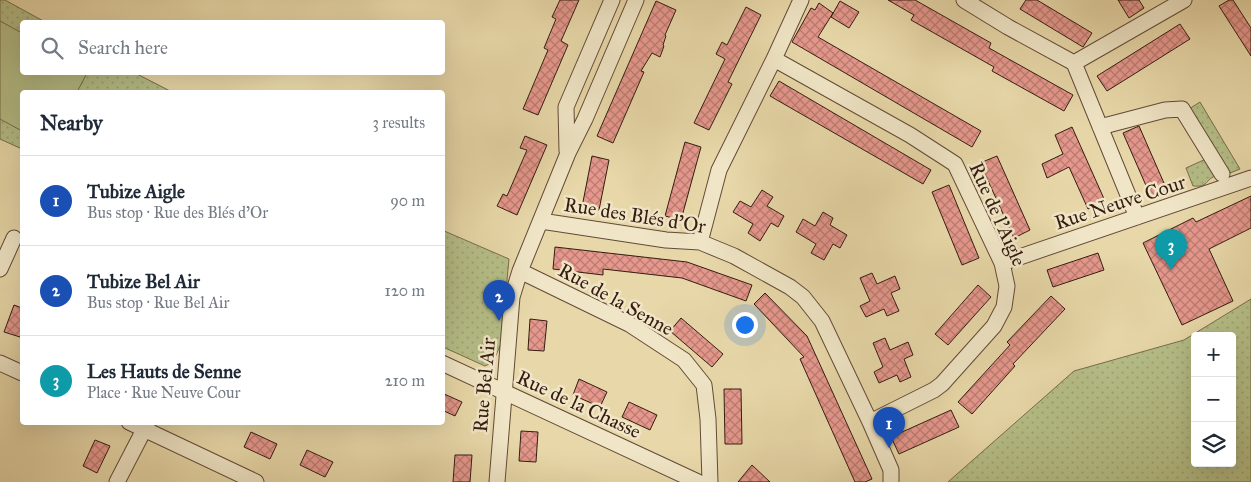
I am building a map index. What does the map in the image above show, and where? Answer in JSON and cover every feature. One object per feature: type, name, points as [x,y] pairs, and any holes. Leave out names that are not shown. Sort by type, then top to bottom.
[{"type":"street","name":"Rue Bel Air","points":[[568,152],[566,107],[612,0]]},
{"type":"street","name":"Rue Bel Air","points":[[497,482],[512,297],[520,271],[568,152],[585,119],[636,0]]},
{"type":"street","points":[[700,242],[719,170],[801,0]]},
{"type":"street","points":[[964,0],[1074,64],[1137,217]]},
{"type":"street","points":[[1074,64],[1176,2]]},
{"type":"street","name":"Rue de l'Aigle","points":[[774,59],[910,135],[955,164],[1002,263],[1007,286],[1004,307],[994,326],[942,384],[934,390],[870,422]]},
{"type":"street","points":[[1100,128],[1165,110],[1182,109],[1222,174]]},
{"type":"street","name":"Rue Neuve Cour","points":[[1002,263],[1251,178]]},
{"type":"street","name":"Rue des Blés d'Or","points":[[541,221],[666,240],[700,242],[734,256],[770,275],[803,297],[822,321],[891,470],[891,482]]},
{"type":"street","points":[[0,269],[14,238]]},
{"type":"street","name":"Rue de la Senne","points":[[520,271],[629,324],[684,360],[704,385],[708,419],[710,482]]},
{"type":"street","points":[[0,363],[20,372]]},
{"type":"street","name":"Rue de la Chasse","points":[[445,365],[698,482]]},
{"type":"street","points":[[117,482],[146,426],[256,482]]},
{"type":"green space","points":[[0,0],[5,0],[41,20],[20,20],[20,75],[139,75],[168,90],[20,90],[20,148],[0,139]]},
{"type":"green space","points":[[0,21],[20,32],[20,75],[86,75],[78,90],[20,90],[20,130],[0,119]]},
{"type":"green space","points":[[1200,102],[1240,169],[1230,173],[1189,109]]},
{"type":"green space","points":[[1208,158],[1215,176],[1204,185],[1193,186],[1186,168]]},
{"type":"green space","points":[[445,231],[509,259],[501,344],[493,362],[485,366],[445,348]]},
{"type":"green space","points":[[1251,299],[1251,482],[948,482],[1074,371],[1184,340],[1191,336],[1191,467],[1236,467],[1236,332],[1197,332]]},
{"type":"building","points":[[560,0],[579,0],[561,41],[568,45],[538,115],[523,109],[548,50],[544,48],[556,19],[552,17]]},
{"type":"building","points":[[888,0],[915,0],[991,43],[989,48],[1073,95],[1064,111],[992,71],[994,67],[911,20],[914,15]]},
{"type":"building","points":[[1026,0],[1037,0],[1092,33],[1083,47],[1020,9]]},
{"type":"building","points":[[1118,0],[1139,0],[1144,8],[1129,18]]},
{"type":"building","points":[[1229,0],[1233,0],[1251,28],[1251,56],[1219,6]]},
{"type":"building","points":[[656,1],[676,10],[665,35],[660,57],[652,53],[641,71],[644,72],[613,143],[597,136]]},
{"type":"building","points":[[840,1],[859,12],[849,28],[831,17]]},
{"type":"building","points":[[819,3],[833,13],[818,37],[981,131],[972,147],[792,42],[811,8],[815,10]]},
{"type":"building","points":[[746,7],[761,15],[728,82],[732,84],[709,130],[694,123],[725,59],[716,54],[722,42],[727,45]]},
{"type":"building","points":[[1180,24],[1190,39],[1107,91],[1097,76]]},
{"type":"building","points":[[779,81],[931,170],[923,184],[770,96]]},
{"type":"building","points":[[1139,126],[1167,190],[1151,197],[1123,133]]},
{"type":"building","points":[[1072,127],[1105,201],[1088,209],[1069,167],[1047,178],[1042,164],[1063,154],[1055,135]]},
{"type":"building","points":[[525,136],[547,145],[517,215],[497,206],[503,194],[507,196],[527,150],[520,148]]},
{"type":"building","points":[[685,142],[701,147],[681,220],[665,216]]},
{"type":"building","points":[[592,156],[609,160],[599,210],[582,207]]},
{"type":"building","points":[[997,156],[1030,230],[1014,238],[980,163]]},
{"type":"building","points":[[949,185],[979,258],[962,265],[932,192]]},
{"type":"building","points":[[762,190],[773,197],[767,206],[784,216],[778,227],[771,223],[760,241],[748,233],[753,224],[733,212],[740,201],[751,207]]},
{"type":"building","points":[[1251,196],[1251,228],[1209,249],[1233,301],[1182,325],[1143,243],[1193,218],[1196,222]]},
{"type":"building","points":[[823,212],[833,218],[830,225],[847,235],[840,248],[833,244],[824,260],[811,253],[816,244],[796,232],[803,219],[815,226]]},
{"type":"building","points":[[555,247],[687,262],[752,285],[746,301],[682,278],[603,269],[603,275],[553,269]]},
{"type":"building","points":[[1098,253],[1104,270],[1053,287],[1047,270]]},
{"type":"building","points":[[872,273],[877,284],[895,276],[900,289],[891,293],[899,311],[887,316],[884,309],[866,317],[860,306],[870,301],[860,278]]},
{"type":"building","points":[[978,285],[991,297],[948,345],[935,334]]},
{"type":"building","points":[[765,293],[807,336],[872,479],[865,482],[855,482],[800,359],[804,357],[754,304]]},
{"type":"building","points":[[1051,296],[1065,309],[1013,364],[1015,366],[972,414],[958,402],[1010,345],[1007,342]]},
{"type":"building","points":[[14,305],[20,307],[20,337],[4,332]]},
{"type":"building","points":[[681,318],[723,354],[712,367],[670,331]]},
{"type":"building","points":[[530,319],[547,321],[544,351],[528,350]]},
{"type":"building","points":[[885,338],[890,350],[908,342],[913,355],[904,359],[911,377],[900,382],[897,375],[879,383],[874,372],[883,367],[873,343]]},
{"type":"building","points":[[579,379],[607,392],[600,407],[573,395]]},
{"type":"building","points":[[724,389],[741,389],[742,444],[725,444]]},
{"type":"building","points":[[445,394],[462,402],[455,416],[445,411]]},
{"type":"building","points":[[629,402],[657,415],[650,430],[622,417]]},
{"type":"building","points":[[951,410],[959,427],[899,454],[891,437]]},
{"type":"building","points":[[521,431],[538,432],[536,462],[519,461]]},
{"type":"building","points":[[251,432],[277,444],[270,459],[244,447]]},
{"type":"building","points":[[95,440],[110,446],[97,473],[83,466]]},
{"type":"building","points":[[307,450],[333,462],[325,477],[300,465]]},
{"type":"building","points":[[455,455],[472,455],[470,482],[453,482]]},
{"type":"building","points":[[752,465],[770,482],[738,482]]},
{"type":"place","name":"Les Hauts de Senne","points":[[1171,270]]},
{"type":"place","name":"Tubize Bel Air","points":[[499,321]]},
{"type":"place","name":"Tubize Aigle","points":[[889,448]]}]
